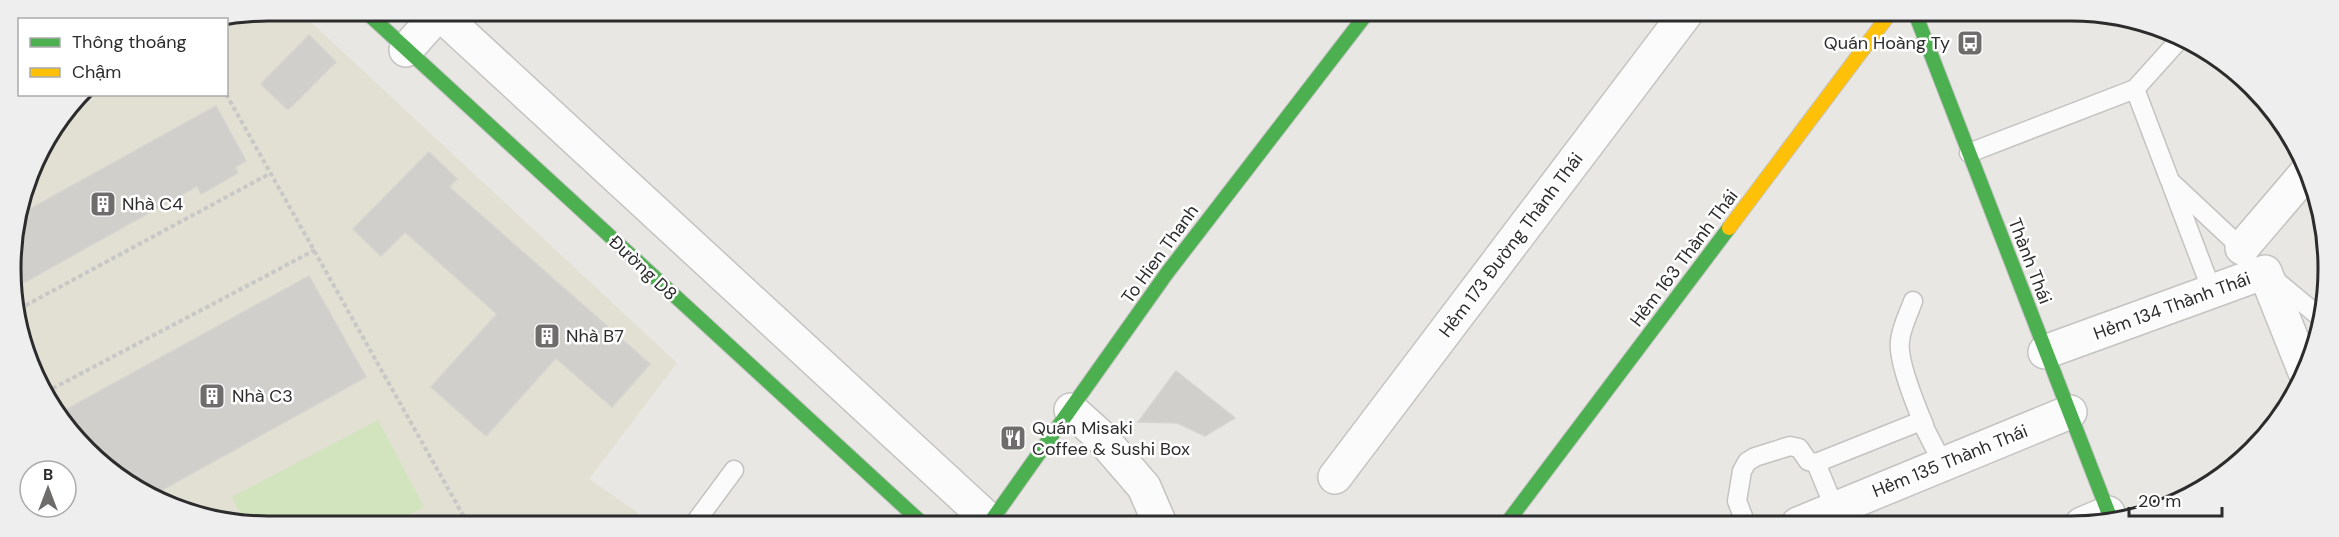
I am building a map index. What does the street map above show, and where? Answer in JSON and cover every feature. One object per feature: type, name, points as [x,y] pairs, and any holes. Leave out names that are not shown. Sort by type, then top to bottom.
[{"type":"street","name":"Đường D8","points":[[376,21],[914,516]]},
{"type":"street","points":[[406,50],[431,21]]},
{"type":"street","points":[[450,21],[982,516]]},
{"type":"street","name":"To Hien Thanh","points":[[995,516],[1167,273],[1361,21]]},
{"type":"street","name":"Hẻm 173 Đường Thành Thái","points":[[1335,477],[1680,21]]},
{"type":"street","name":"Hẻm 163 Thành Thái","points":[[1512,516],[1884,21]]},
{"type":"street","name":"Thành Thái","points":[[1919,21],[2070,412],[2099,514]]},
{"type":"street","name":"Hẻm 134 Thành Thái","points":[[2242,248],[2301,179]]},
{"type":"street","name":"Hẻm 134 Thành Thái","points":[[2045,352],[2265,272],[2300,360]]},
{"type":"street","points":[[1071,410],[1100,436],[1144,487],[1157,516]]},
{"type":"street","name":"Hẻm 135 Thành Thái","points":[[1818,516],[2070,412]]},
{"type":"lane","points":[[1969,153],[2135,89],[2175,45]]},
{"type":"lane","points":[[2135,89],[2212,291]]},
{"type":"lane","points":[[2170,181],[2265,272],[2314,312]]},
{"type":"lane","points":[[1913,301],[1899,340],[1900,355],[1916,407],[1943,464]]},
{"type":"lane","points":[[1743,516],[1737,501],[1742,471],[1747,462],[1755,457],[1791,446],[1799,448],[1808,461],[1816,464],[1915,422],[1921,421],[1924,425]]},
{"type":"lane","points":[[1816,464],[1835,509]]},
{"type":"lane","points":[[700,516],[734,470]]},
{"type":"path","points":[[227,96],[464,516]]},
{"type":"path","points":[[24,306],[269,174]]},
{"type":"path","points":[[52,389],[315,250]]},
{"type":"shaded area","points":[[310,21],[677,363],[589,479],[638,513],[636,516],[268,516],[236,514],[189,503],[131,474],[93,444],[72,419],[47,378],[29,333],[22,285],[23,236],[34,189],[63,131],[90,96],[228,96],[228,24]]},
{"type":"green space","points":[[378,420],[424,507],[406,516],[268,516],[241,514],[232,497]]},
{"type":"building","points":[[309,35],[336,62],[288,110],[261,84]]},
{"type":"building","name":"Nhà C4","points":[[216,106],[246,161],[235,167],[238,173],[201,194],[197,186],[22,284],[23,236],[28,210]]},
{"type":"building","name":"Nhà B7","points":[[429,152],[457,179],[449,187],[650,364],[612,407],[556,358],[486,436],[431,387],[497,314],[405,232],[381,256],[353,229]]},
{"type":"building","name":"Nhà C3","points":[[309,276],[366,377],[161,491],[131,474],[105,455],[82,432],[66,410]]},
{"type":"building","points":[[1176,371],[1235,418],[1205,436],[1177,423],[1138,422]]},
{"type":"traffic: fast","points":[[376,21],[914,516]]},
{"type":"traffic: fast","points":[[995,516],[1167,273],[1361,21]]},
{"type":"traffic: fast","points":[[1918,21],[2109,513]]},
{"type":"traffic: fast","points":[[1512,516],[1729,228]]},
{"type":"traffic: slow","points":[[1729,228],[1884,21]]},
{"type":"place","name":"Quán Hoàng Ty","points":[[1970,43]]},
{"type":"place","name":"Nhà C4","points":[[103,204]]},
{"type":"place","name":"Nhà B7","points":[[547,336]]},
{"type":"place","name":"Nhà C3","points":[[212,396]]},
{"type":"place","name":"Quán Misaki Coffee & Sushi Box","points":[[1013,438]]}]
